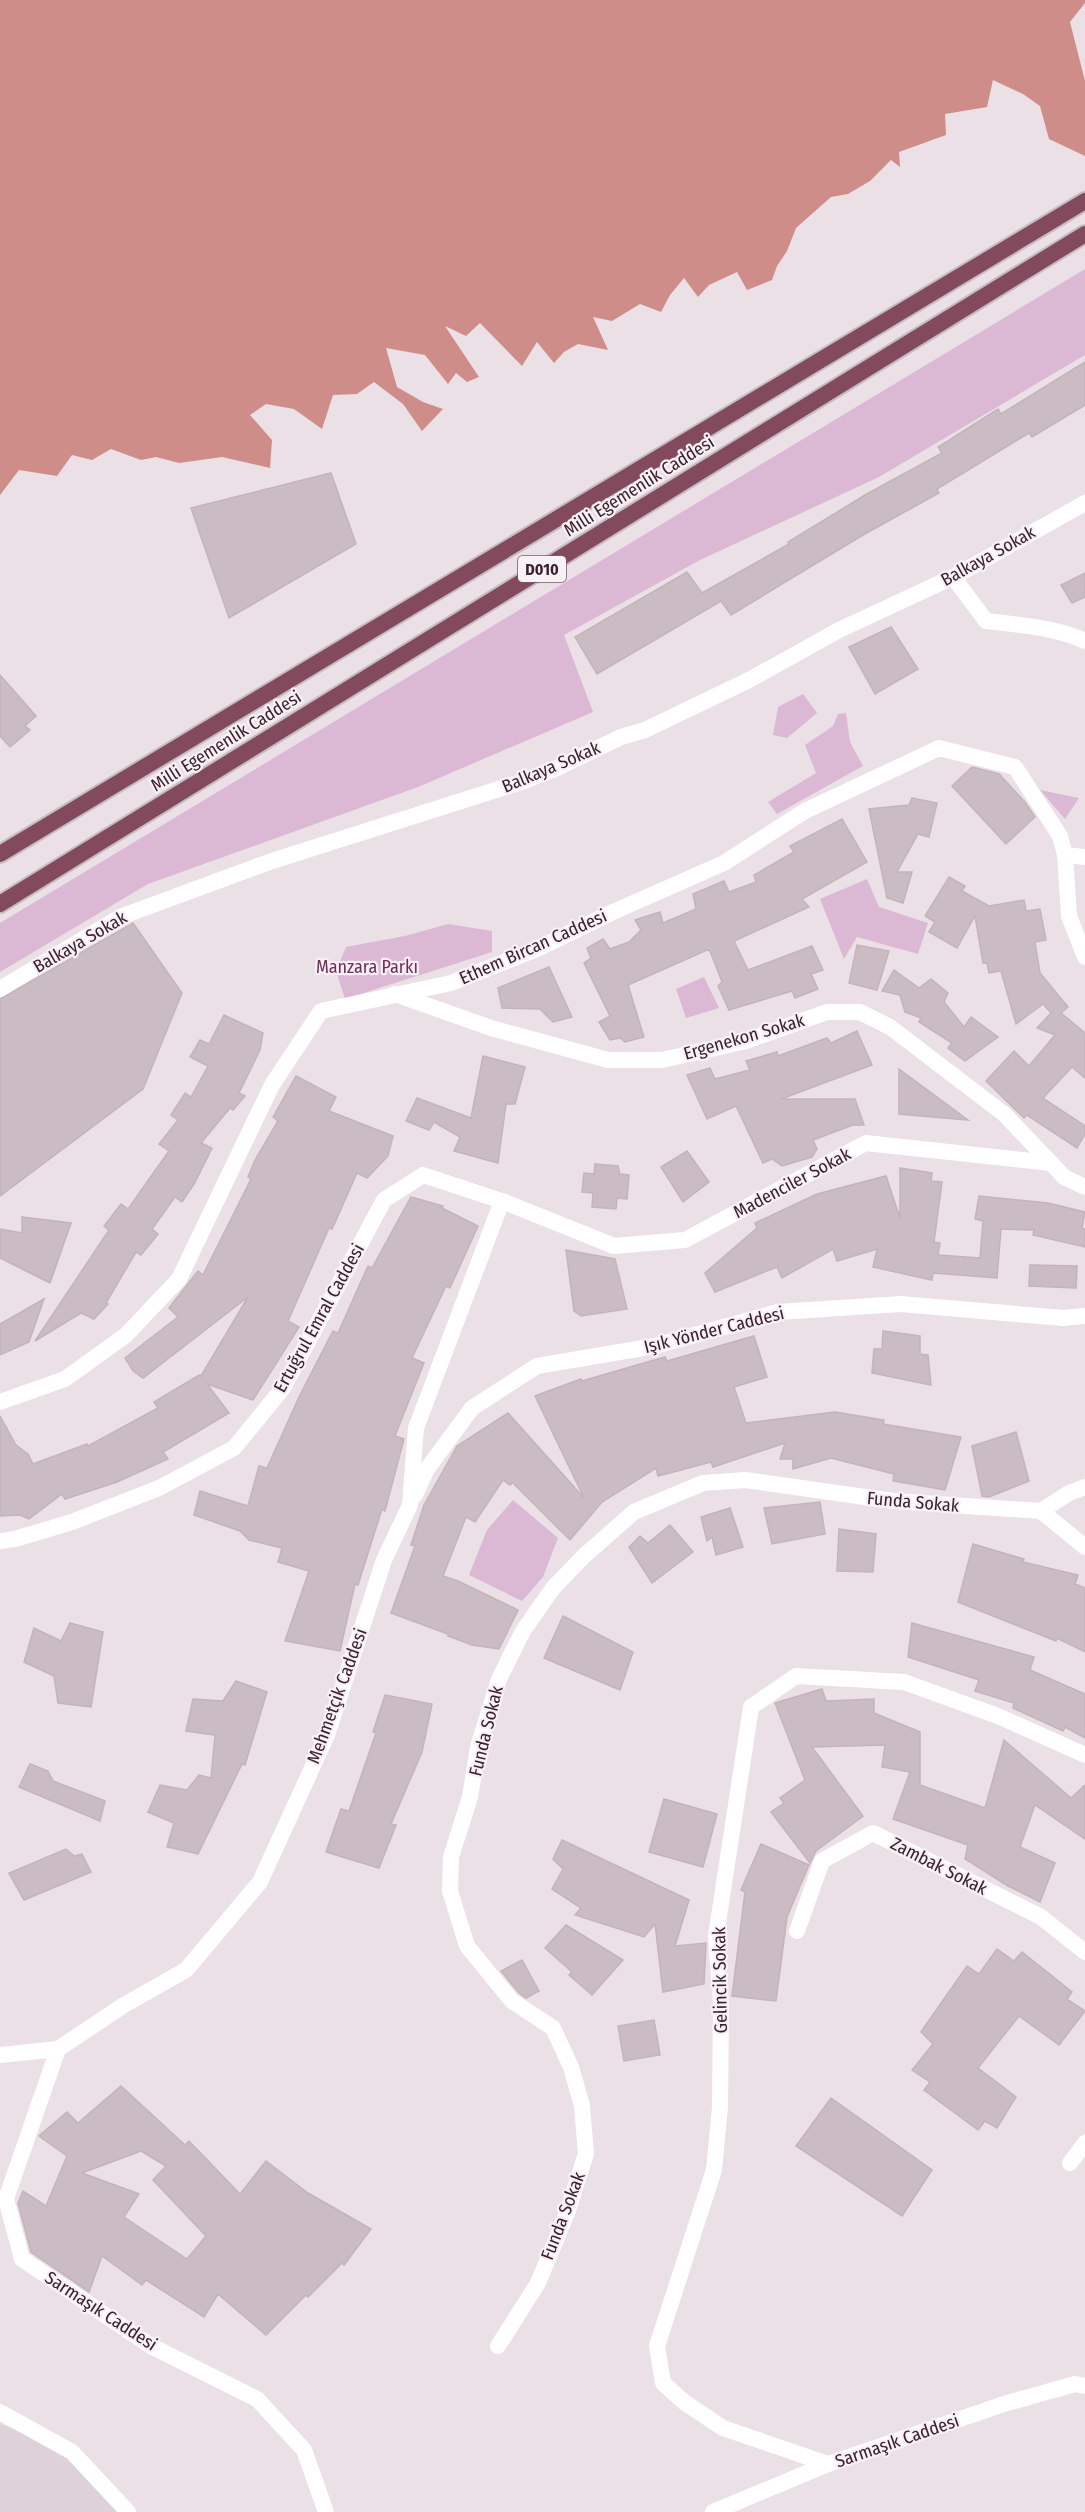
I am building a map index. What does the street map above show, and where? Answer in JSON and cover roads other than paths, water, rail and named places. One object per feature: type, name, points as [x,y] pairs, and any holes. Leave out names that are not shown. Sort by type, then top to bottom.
[{"type":"highway","name":"Milli Egemenlik Caddesi","points":[[0,855],[1085,201]]},
{"type":"highway","name":"Milli Egemenlik Caddesi","points":[[0,904],[1085,234]]},
{"type":"street","name":"Balkaya Sokak","points":[[0,989],[120,917],[272,861],[520,782],[557,768],[621,737],[645,730],[749,680],[839,630],[953,577],[1085,502]]},
{"type":"street","points":[[953,577],[986,621],[1064,633],[1085,641]]},
{"type":"street","name":"Ethem Bircan Caddesi","points":[[0,1402],[65,1379],[126,1335],[179,1279],[272,1085],[321,1011],[451,983],[539,948],[613,912],[724,863],[805,811],[939,748],[1015,767],[1060,836],[1065,855]]},
{"type":"street","points":[[1085,857],[1065,855],[1069,916],[1085,957]]},
{"type":"street","name":"Ergenekon Sokak","points":[[394,994],[491,1028],[608,1060],[662,1060],[746,1041],[827,1012],[860,1012],[890,1026],[1004,1114],[1051,1163]]},
{"type":"street","name":"Madenciler Sokak","points":[[502,1201],[615,1246],[685,1239],[866,1143],[1051,1163]]},
{"type":"street","points":[[1051,1163],[1064,1177],[1085,1187]]},
{"type":"street","name":"Ertuğrul Emral Caddesi","points":[[0,1541],[15,1539],[72,1522],[148,1492],[234,1448],[283,1388],[384,1200],[423,1175],[502,1201]]},
{"type":"street","name":"Mehmetçik Caddesi","points":[[0,2055],[58,2049],[124,2006],[186,1970],[260,1882],[327,1735],[384,1560],[410,1505],[416,1428],[502,1201]]},
{"type":"street","name":"Işık Yönder Caddesi","points":[[410,1505],[427,1469],[472,1408],[537,1366],[655,1346],[778,1312],[901,1304],[1063,1318],[1085,1316]]},
{"type":"street","name":"Funda Sokak","points":[[498,2346],[538,2283],[567,2213],[586,2154],[582,2106],[571,2067],[553,2028],[512,2001],[467,1946],[450,1892],[451,1857],[470,1797],[478,1747],[499,1679],[523,1631],[553,1588],[584,1556],[634,1512],[703,1483],[745,1480],[778,1483],[893,1502],[1041,1511]]},
{"type":"street","points":[[1085,1487],[1070,1493],[1041,1511],[1085,1547]]},
{"type":"street","name":"Gelincik Sokak","points":[[828,2464],[723,2428],[684,2402],[663,2383],[657,2346],[714,2170],[720,2107],[721,2006],[716,1936],[751,1707],[796,1676],[904,1682],[998,1716],[1085,1755]]},
{"type":"street","name":"Zambak Sokak","points":[[797,1931],[822,1861],[873,1833],[1041,1917],[1085,1952]]},
{"type":"street","name":"Sarmaşık Caddesi","points":[[58,2049],[6,2199],[22,2259],[151,2346],[257,2399],[304,2450],[326,2512]]},
{"type":"street","points":[[1070,2163],[1085,2142]]},
{"type":"street","name":"Sarmaşık Caddesi","points":[[712,2512],[828,2464],[1004,2404],[1075,2384],[1085,2386]]},
{"type":"street","points":[[0,2412],[72,2452],[128,2512]]},
{"type":"park label","name":"Manzara Parkı","points":[[367,967]]}]
